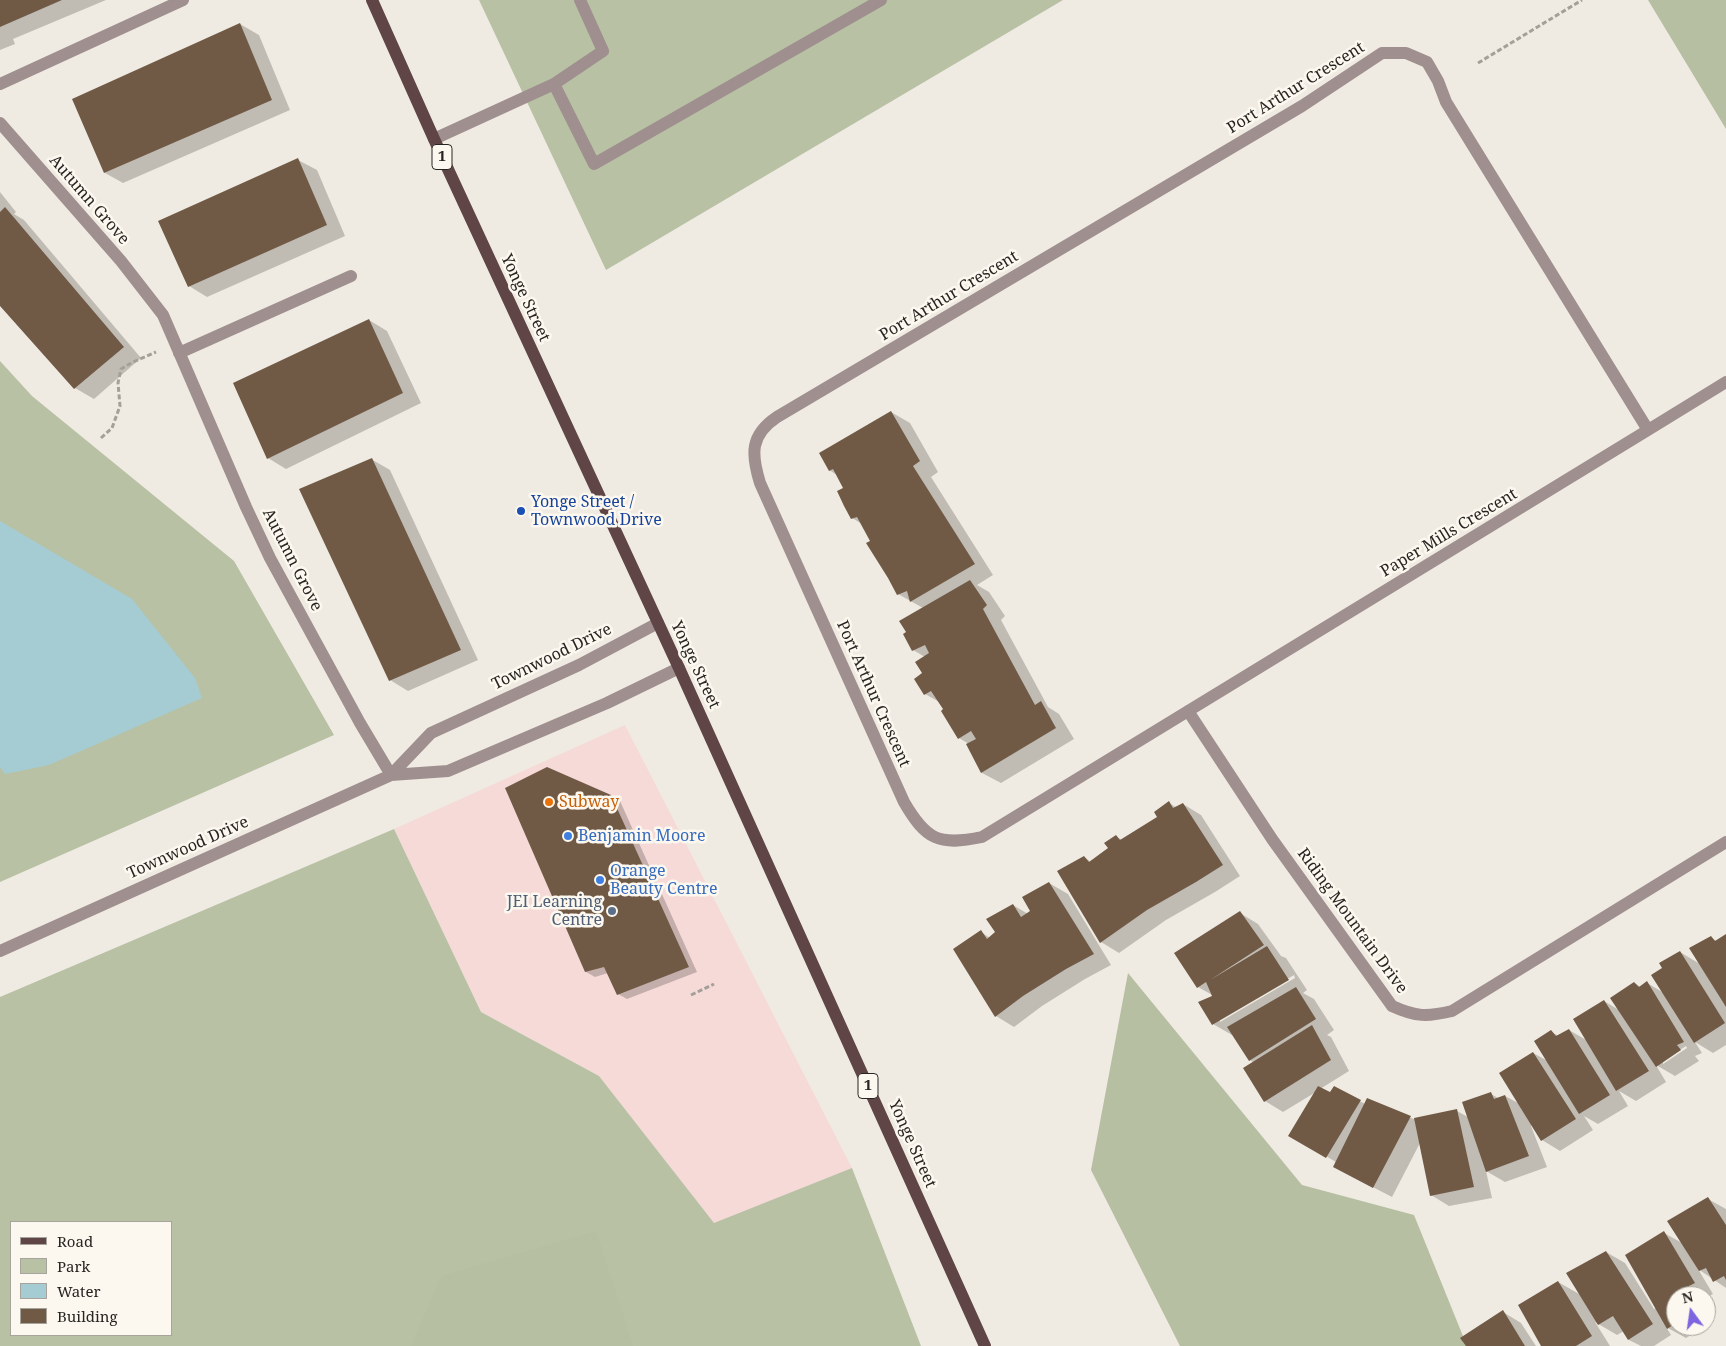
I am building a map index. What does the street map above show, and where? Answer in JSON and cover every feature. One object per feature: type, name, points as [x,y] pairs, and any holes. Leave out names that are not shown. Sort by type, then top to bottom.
[{"type":"main road","name":"Yonge Street","points":[[372,0],[434,139],[679,668],[985,1346]]},
{"type":"street","points":[[0,84],[183,0]]},
{"type":"street","points":[[434,139],[554,84],[603,51],[580,0]]},
{"type":"street","points":[[554,84],[594,164],[881,0]]},
{"type":"street","name":"Port Arthur Crescent","points":[[1188,711],[982,837],[962,841],[944,840],[928,834],[914,820],[904,802],[760,483],[754,463],[755,443],[762,428],[777,417],[1302,106],[1382,53],[1406,53],[1428,62],[1446,102],[1648,430]]},
{"type":"street","name":"Autumn Grove","points":[[0,123],[146,292],[163,315],[270,558],[360,723],[391,775]]},
{"type":"street","points":[[179,353],[351,276]]},
{"type":"street","name":"Paper Mills Crescent","points":[[1188,711],[1726,382]]},
{"type":"street","name":"Townwood Drive","points":[[391,775],[431,733],[579,664],[658,623]]},
{"type":"street","name":"Townwood Drive","points":[[0,951],[391,775],[448,772],[607,703],[679,668]]},
{"type":"street","name":"Riding Mountain Drive","points":[[1188,711],[1272,839],[1392,1006],[1407,1013],[1430,1016],[1452,1011],[1726,842]]},
{"type":"path","points":[[1478,63],[1582,0]]},
{"type":"path","points":[[101,438],[112,428],[120,406],[118,383],[121,369],[158,352]]},
{"type":"path","points":[[691,995],[714,984]]},
{"type":"shaded area","points":[[625,725],[852,1168],[714,1224],[599,1076],[481,1012],[394,829]]},
{"type":"green space","points":[[479,0],[1063,0],[606,270]]},
{"type":"green space","points":[[1648,0],[1726,0],[1726,129]]},
{"type":"green space","points":[[0,361],[32,396],[234,561],[334,735],[0,882]]},
{"type":"green space","points":[[394,829],[481,1012],[599,1076],[714,1223],[852,1168],[921,1346],[0,1346],[0,997]]},
{"type":"green space","points":[[1128,973],[1302,1185],[1414,1215],[1467,1346],[1180,1346],[1091,1170]]},
{"type":"green space","points":[[596,1231],[633,1346],[411,1346],[441,1276]]},
{"type":"water","points":[[0,521],[132,599],[195,678],[202,698],[49,765],[5,774],[0,767]]},
{"type":"building","points":[[0,0],[62,0],[0,27]]},
{"type":"building","points":[[240,23],[272,100],[104,173],[72,99]]},
{"type":"building","points":[[298,158],[327,225],[188,287],[158,221]]},
{"type":"building","points":[[5,207],[124,347],[74,389],[0,306],[0,212]]},
{"type":"building","points":[[369,319],[403,393],[267,459],[233,383]]},
{"type":"building","points":[[891,411],[920,461],[913,466],[975,564],[910,602],[907,591],[897,595],[866,543],[870,541],[857,517],[851,519],[844,506],[837,491],[843,488],[833,469],[829,471],[819,453]]},
{"type":"building","points":[[372,458],[461,650],[389,681],[299,489]]},
{"type":"building","points":[[970,580],[987,605],[983,609],[1035,705],[1041,701],[1056,728],[981,773],[966,744],[976,739],[971,731],[958,739],[941,711],[943,709],[931,691],[924,695],[914,679],[922,673],[915,662],[929,653],[925,645],[912,651],[903,634],[906,632],[899,621]]},
{"type":"building","points":[[547,767],[611,795],[689,967],[617,995],[604,967],[585,972],[505,788]]},
{"type":"building","points":[[1169,801],[1173,808],[1183,803],[1223,865],[1147,910],[1100,943],[1057,871],[1084,856],[1089,862],[1108,848],[1104,843],[1116,835],[1120,840],[1157,817],[1154,812]]},
{"type":"building","points":[[1049,882],[1094,954],[1023,996],[995,1017],[953,949],[981,930],[987,939],[995,932],[986,919],[1013,904],[1021,917],[1030,911],[1022,897]]},
{"type":"building","points":[[1240,911],[1264,945],[1210,980],[1267,946],[1289,980],[1212,1025],[1198,1002],[1212,996],[1206,982],[1197,988],[1174,953]]},
{"type":"building","points":[[1726,934],[1726,1007],[1689,948],[1711,936],[1715,941]]},
{"type":"building","points":[[1680,951],[1725,1023],[1694,1043],[1651,975],[1662,968],[1659,963]]},
{"type":"building","points":[[1647,981],[1684,1042],[1677,1045],[1681,1050],[1656,1067],[1610,998],[1634,982],[1639,987]]},
{"type":"building","points":[[1296,987],[1316,1019],[1249,1061],[1227,1027]]},
{"type":"building","points":[[1604,1000],[1649,1071],[1616,1091],[1573,1019]]},
{"type":"building","points":[[1312,1025],[1331,1060],[1264,1102],[1243,1068]]},
{"type":"building","points":[[1569,1029],[1610,1095],[1579,1114],[1534,1041],[1551,1030],[1556,1036]]},
{"type":"building","points":[[1533,1052],[1576,1119],[1541,1141],[1499,1073]]},
{"type":"building","points":[[1318,1086],[1330,1092],[1334,1086],[1361,1100],[1326,1158],[1288,1136]]},
{"type":"building","points":[[1491,1092],[1494,1099],[1505,1095],[1529,1156],[1486,1172],[1462,1102]]},
{"type":"building","points":[[1367,1098],[1411,1116],[1373,1188],[1333,1167]]},
{"type":"building","points":[[1457,1109],[1474,1187],[1430,1196],[1414,1118]]},
{"type":"building","points":[[1708,1197],[1726,1225],[1726,1280],[1724,1276],[1713,1282],[1706,1268],[1699,1271],[1667,1221]]},
{"type":"building","points":[[1664,1231],[1695,1283],[1689,1286],[1666,1286],[1666,1327],[1625,1255]]},
{"type":"building","points":[[1606,1251],[1653,1324],[1628,1340],[1613,1316],[1598,1325],[1566,1273]]},
{"type":"building","points":[[1558,1281],[1592,1336],[1576,1346],[1541,1346],[1518,1305]]},
{"type":"building","points":[[1503,1310],[1525,1346],[1466,1346],[1460,1338]]},
{"type":"place","name":"Yonge Street / Townwood Drive","points":[[521,511]]},
{"type":"place","name":"Subway","points":[[549,802]]},
{"type":"place","name":"Benjamin Moore","points":[[568,836]]},
{"type":"place","name":"Orange Beauty Centre","points":[[600,880]]},
{"type":"place","name":"JEI Learning Centre","points":[[612,911]]}]
